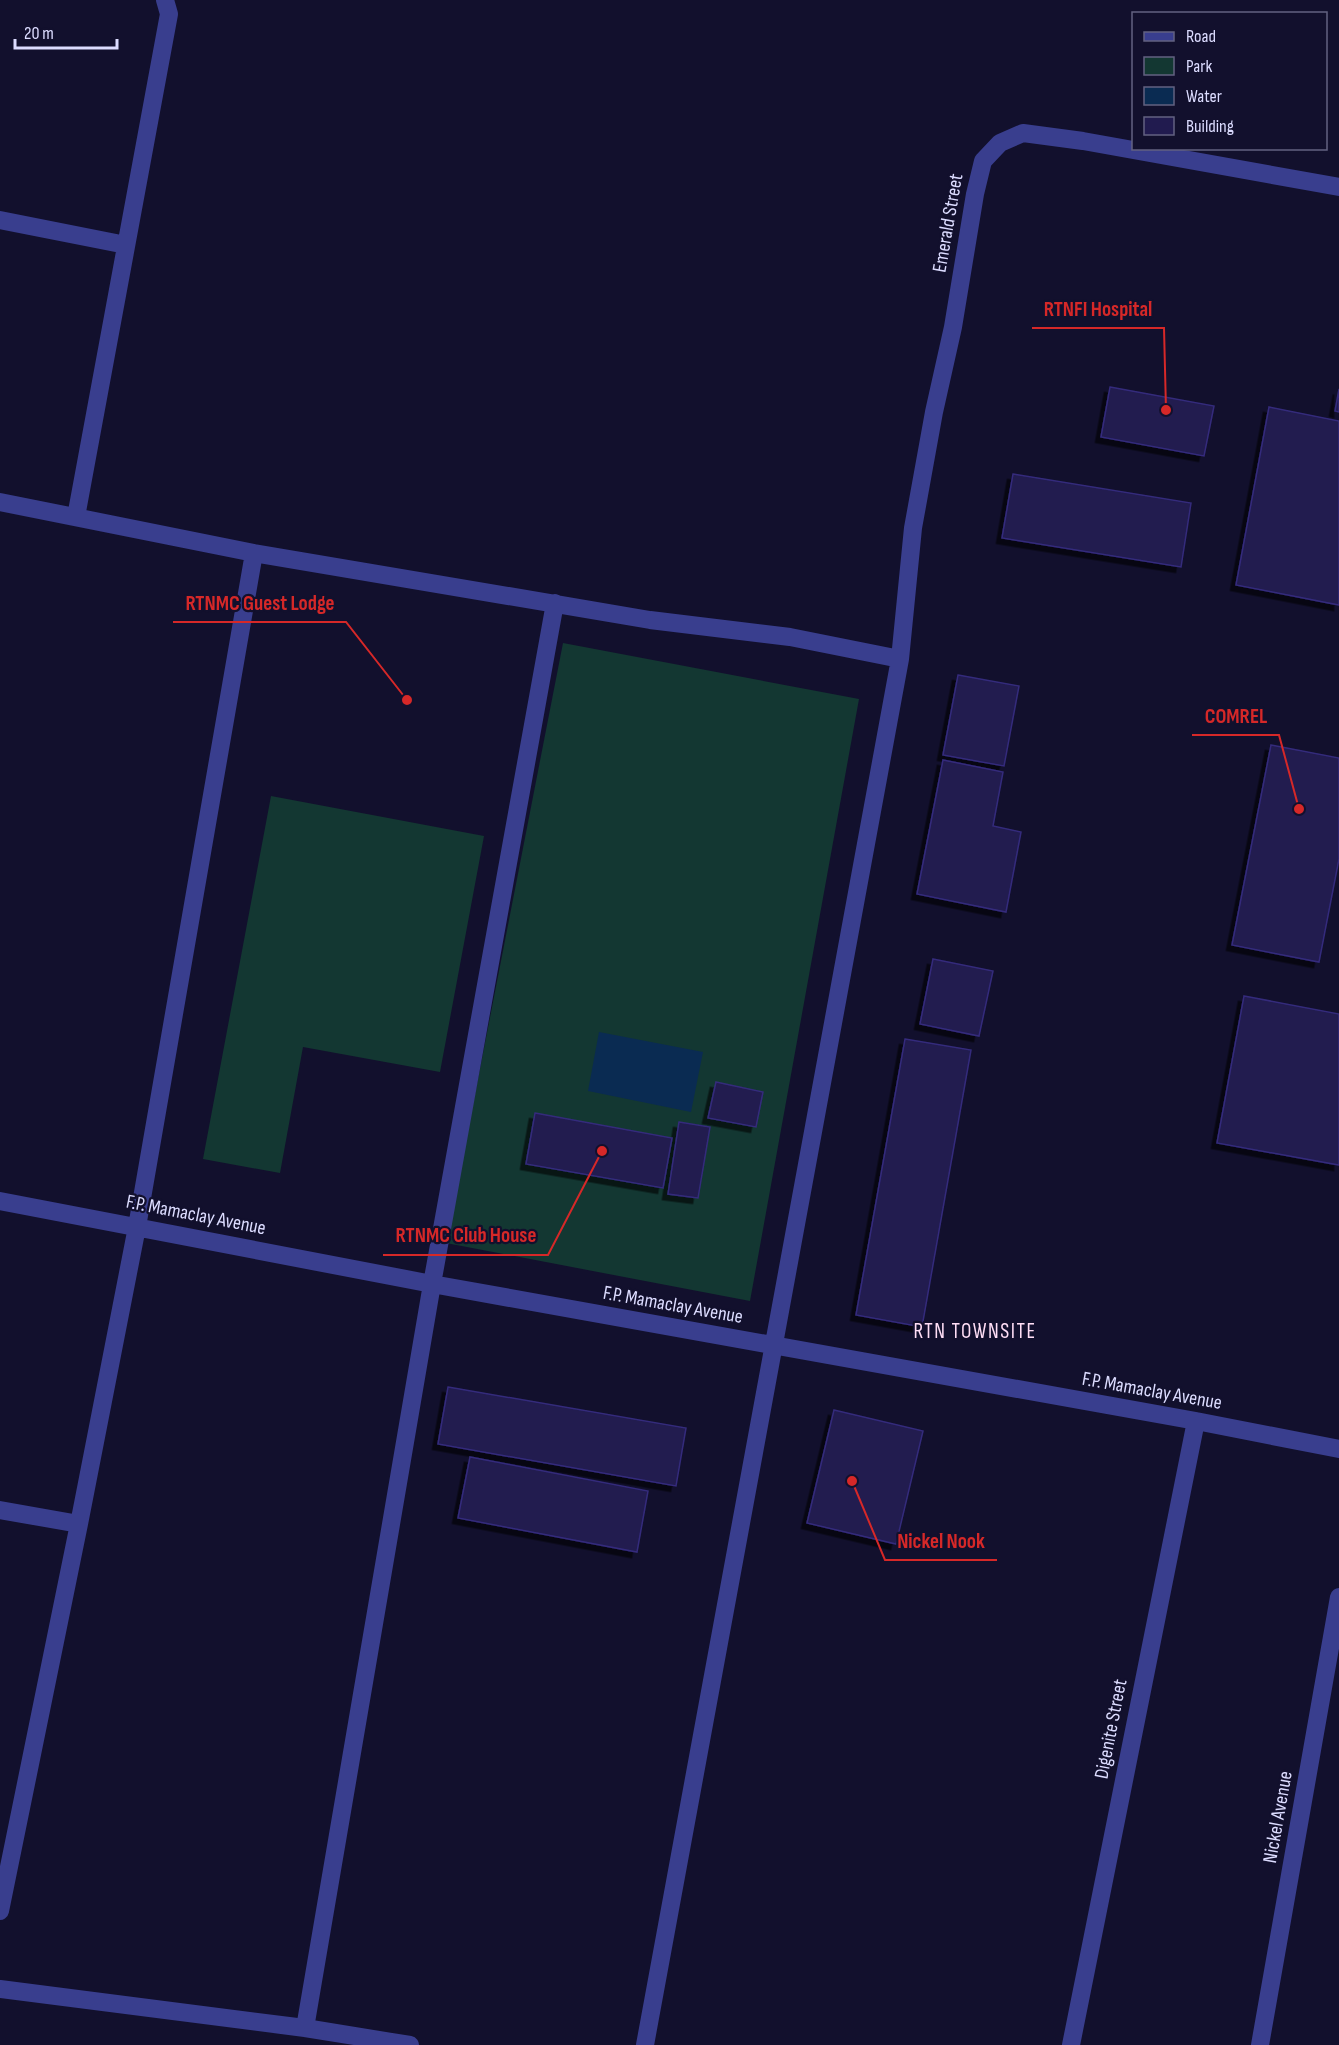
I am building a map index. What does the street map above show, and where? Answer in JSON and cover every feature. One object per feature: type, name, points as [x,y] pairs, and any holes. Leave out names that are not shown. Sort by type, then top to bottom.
[{"type":"street","points":[[76,517],[169,14],[165,0]]},
{"type":"street","name":"Emerald Street","points":[[645,2045],[900,659],[913,528],[983,161],[1000,143],[1023,133],[1339,187]]},
{"type":"street","points":[[0,220],[126,245]]},
{"type":"street","points":[[0,502],[254,553],[650,620],[790,638],[900,659]]},
{"type":"street","points":[[0,1911],[137,1227],[254,553]]},
{"type":"street","points":[[305,2028],[432,1284],[555,603]]},
{"type":"street","name":"F.P. Mamaclay Avenue","points":[[0,1201],[432,1284],[1196,1421],[1339,1449]]},
{"type":"street","name":"Digenite Street","points":[[1071,2045],[1196,1421]]},
{"type":"street","points":[[0,1510],[79,1524]]},
{"type":"street","name":"Nickel Avenue","points":[[1260,2045],[1339,1597]]},
{"type":"street","points":[[0,1989],[305,2028],[410,2045]]},
{"type":"green space","points":[[563,643],[859,699],[750,1301],[446,1243]]},
{"type":"green space","points":[[271,796],[484,836],[440,1072],[303,1047],[280,1173],[203,1159]]},
{"type":"water","points":[[599,1032],[703,1052],[691,1112],[588,1091]]},
{"type":"building","points":[[1110,387],[1214,406],[1204,456],[1101,437]]},
{"type":"building","points":[[1339,389],[1339,412],[1335,411]]},
{"type":"building","points":[[1269,407],[1339,421],[1339,605],[1236,585]]},
{"type":"building","points":[[1013,474],[1191,503],[1181,567],[1002,538]]},
{"type":"building","points":[[958,675],[1019,686],[1004,766],[943,755]]},
{"type":"building","points":[[1271,745],[1339,758],[1339,859],[1319,962],[1232,945]]},
{"type":"building","points":[[943,760],[1003,772],[993,826],[1021,832],[1006,912],[917,894]]},
{"type":"building","points":[[933,959],[993,971],[979,1036],[920,1024]]},
{"type":"building","points":[[1244,996],[1339,1014],[1339,1165],[1217,1143]]},
{"type":"building","points":[[905,1039],[971,1050],[922,1327],[856,1315]]},
{"type":"building","points":[[716,1082],[763,1092],[756,1127],[708,1118]]},
{"type":"building","points":[[535,1113],[672,1138],[663,1188],[526,1164]]},
{"type":"building","points":[[679,1122],[710,1127],[698,1198],[668,1194]]},
{"type":"building","points":[[448,1387],[686,1428],[676,1486],[438,1444]]},
{"type":"building","points":[[834,1410],[923,1431],[896,1544],[807,1523]]},
{"type":"building","points":[[470,1457],[648,1491],[637,1552],[458,1518]]},
{"type":"place","name":"RTNFI Hospital","points":[[1166,410]]},
{"type":"place","name":"RTNMC Guest Lodge","points":[[407,700]]},
{"type":"place","name":"COMREL","points":[[1299,809]]},
{"type":"place","name":"RTNMC Club House","points":[[602,1151]]},
{"type":"place","name":"Nickel Nook","points":[[852,1481]]},
{"type":"district","name":"RTN TOWNSITE","points":[[975,1331]]}]
